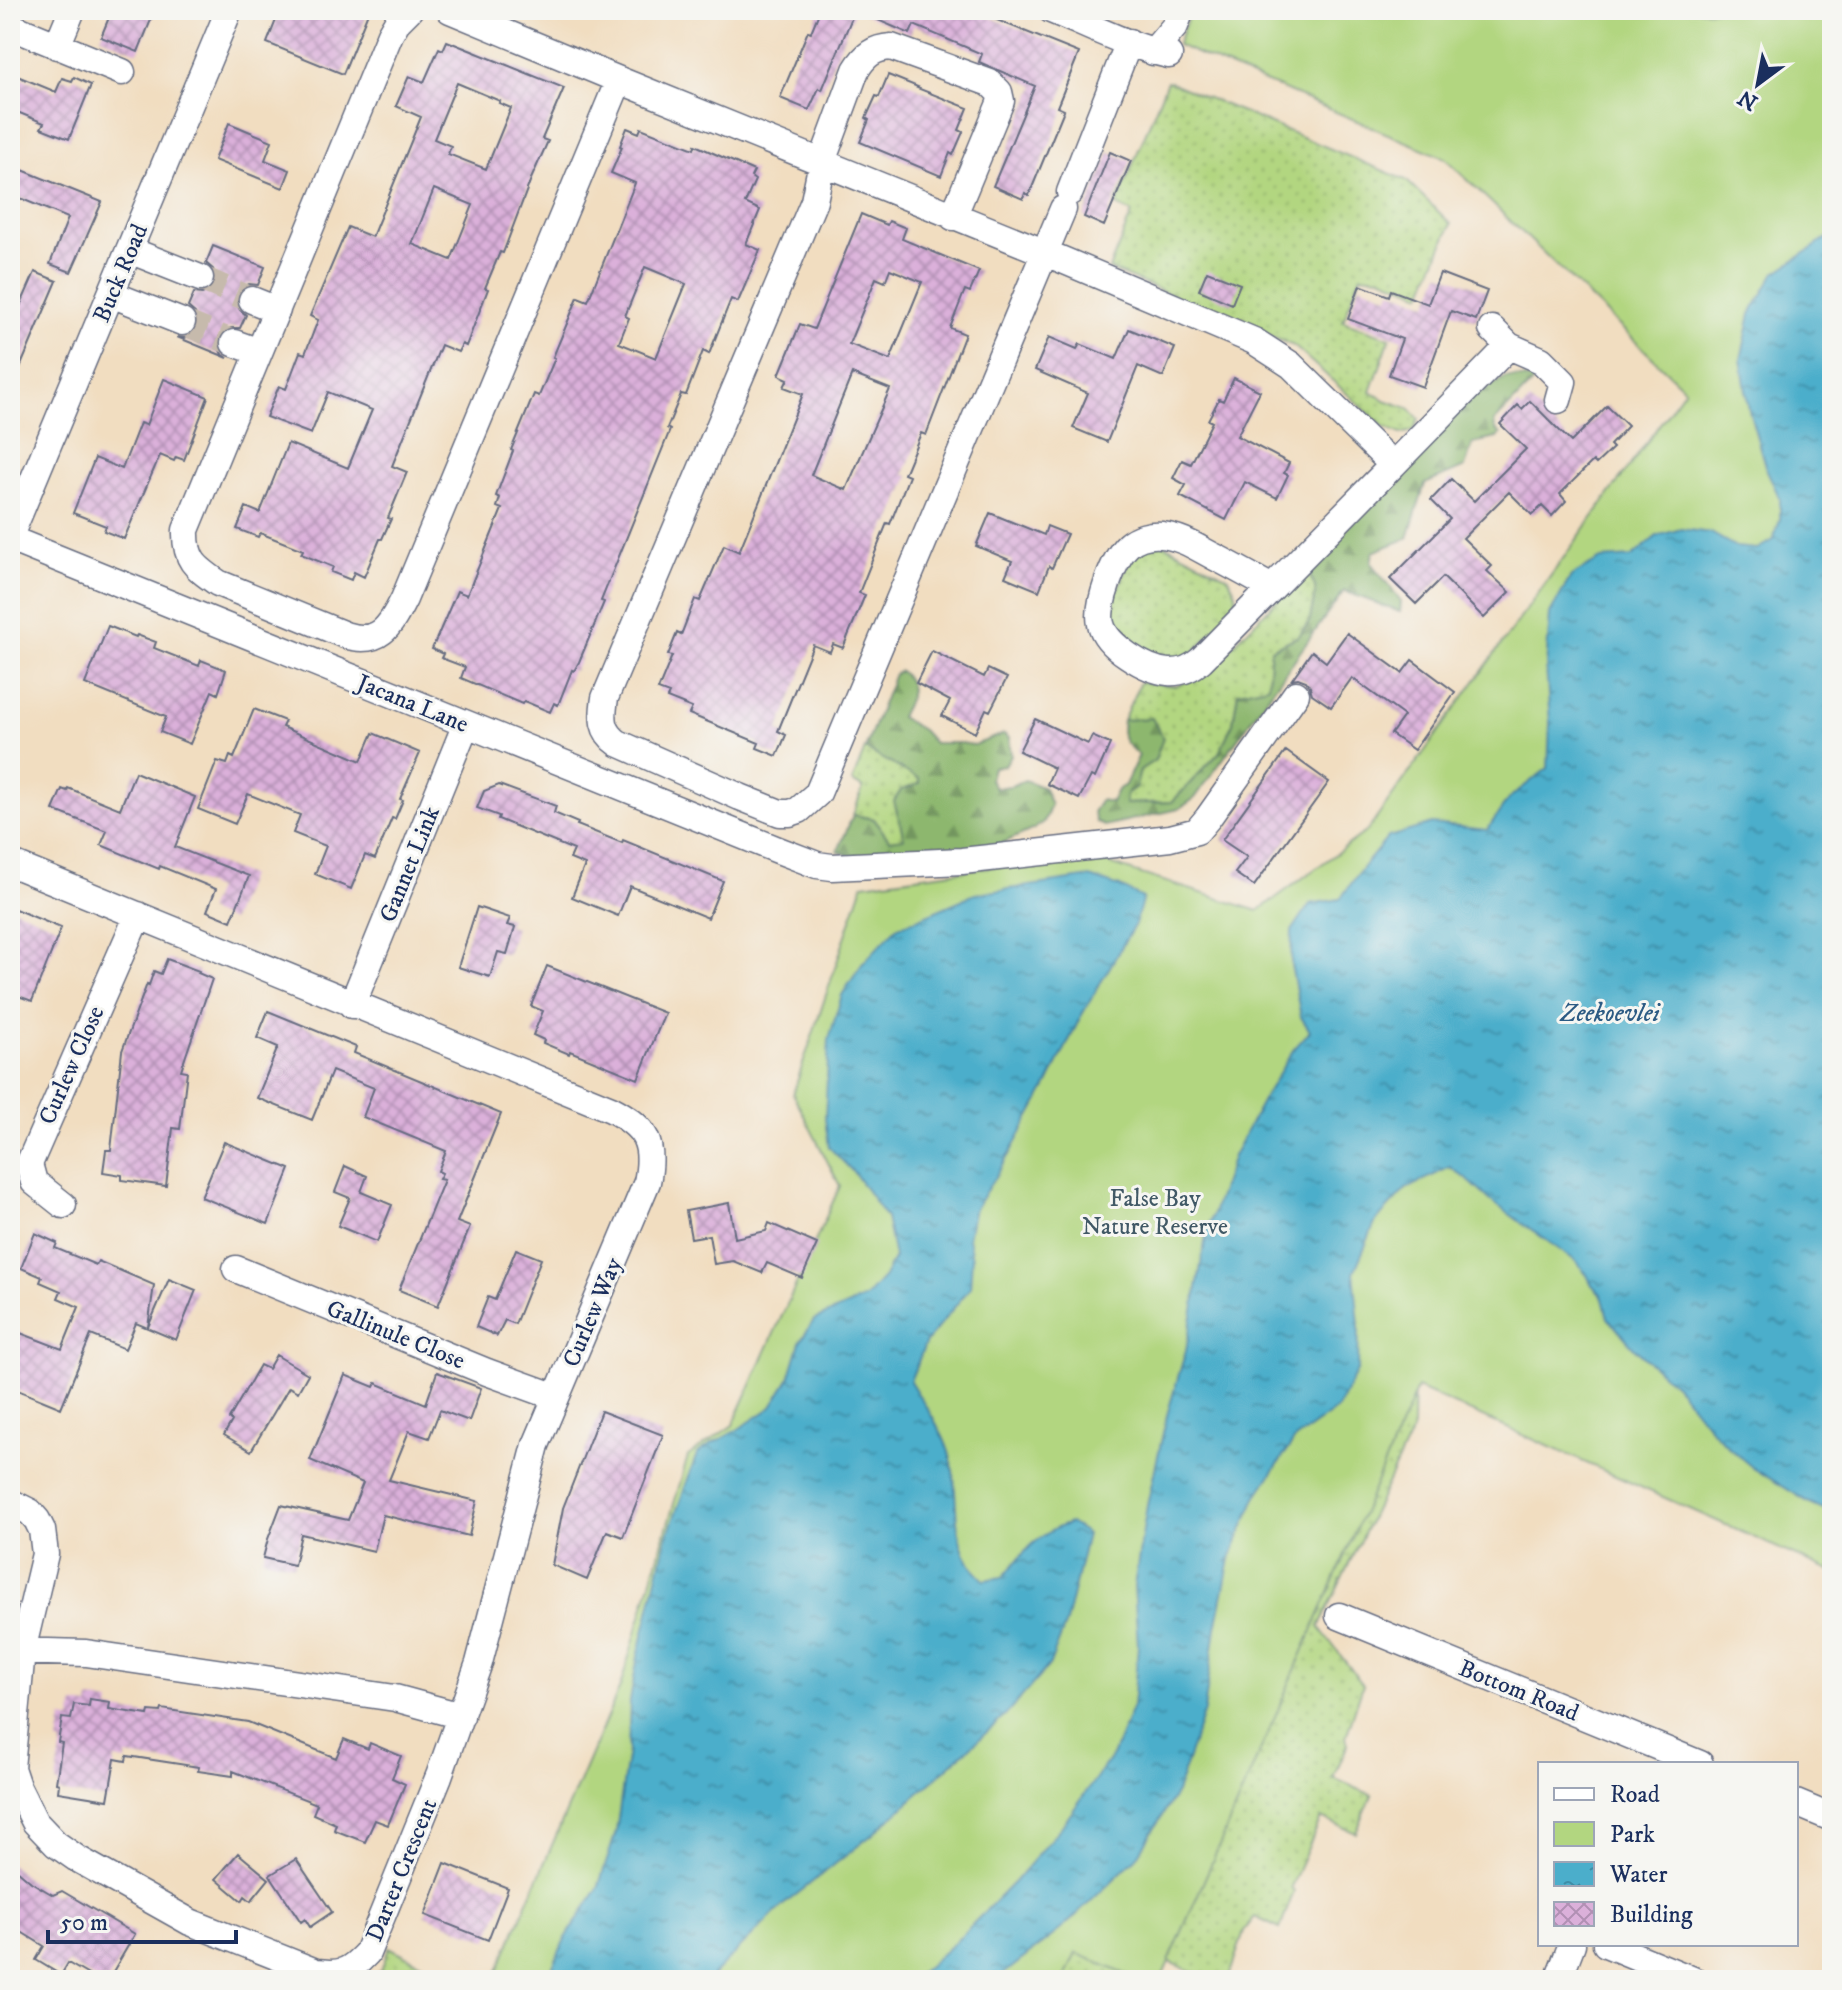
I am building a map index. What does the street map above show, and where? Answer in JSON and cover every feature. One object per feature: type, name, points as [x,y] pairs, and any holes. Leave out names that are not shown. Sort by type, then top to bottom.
[{"type":"street","points":[[57,46],[72,10]]},
{"type":"street","name":"Buck Road","points":[[10,538],[229,10]]},
{"type":"street","points":[[409,10],[390,34],[277,310],[247,348],[186,530],[185,544],[191,561],[218,583],[345,635],[357,639],[378,635],[388,627],[404,599],[619,80]]},
{"type":"street","points":[[450,10],[1254,341],[1291,365],[1393,465]]},
{"type":"street","points":[[1051,10],[1150,50]]},
{"type":"street","points":[[953,217],[1001,101],[999,92],[990,83],[891,47],[873,51],[856,70],[822,162],[814,201],[605,698],[603,724],[610,738],[770,810],[790,813],[799,810],[818,793],[1066,201],[1150,50],[1175,26],[1181,10]]},
{"type":"street","points":[[10,26],[122,72]]},
{"type":"street","points":[[129,250],[200,278]]},
{"type":"street","points":[[111,294],[182,322]]},
{"type":"street","points":[[252,300],[277,310]]},
{"type":"street","points":[[1272,588],[1180,539],[1150,535],[1135,539],[1119,559],[1101,600],[1101,625],[1110,642],[1153,668],[1168,672],[1191,668],[1201,660],[1272,588],[1393,465],[1500,338],[1541,360],[1563,382],[1558,400]]},
{"type":"street","name":"Jacana Lane","points":[[10,538],[817,865],[832,867],[962,861],[1170,838],[1197,831],[1296,694]]},
{"type":"street","name":"Gannet Link","points":[[352,1005],[466,724]]},
{"type":"street","name":"Curlew Way","points":[[10,863],[611,1109],[626,1117],[645,1135],[650,1151],[647,1182],[536,1445],[479,1663],[461,1716]]},
{"type":"street","name":"Curlew Close","points":[[63,1205],[34,1182],[29,1164],[138,915]]},
{"type":"street","name":"Gallinule Close","points":[[236,1269],[487,1372],[556,1397]]},
{"type":"street","name":"Darter Crescent","points":[[10,1502],[30,1512],[42,1530],[45,1554],[16,1651],[11,1768],[17,1786],[35,1822],[56,1844],[190,1922],[316,1972],[337,1974],[354,1967],[367,1953],[461,1716]]},
{"type":"street","name":"Bottom Road","points":[[1339,1616],[1650,1755],[1689,1762]]},
{"type":"street","points":[[16,1651],[86,1653],[395,1698],[461,1716]]},
{"type":"street","points":[[1798,1804],[1832,1818]]},
{"type":"street","points":[[1558,1980],[1571,1946]]},
{"type":"street","points":[[1611,1946],[1693,1980]]},
{"type":"green space","name":"False Bay Nature Reserve","points":[[1191,10],[1832,10],[1832,1572],[1417,1388],[1161,1980],[1139,1980],[1076,1953],[1064,1980],[494,1980],[620,1687],[688,1456],[733,1425],[840,1186],[793,1094],[863,884],[1081,855],[1258,911],[1368,830],[1685,389],[1445,158],[1177,45]]},
{"type":"green space","points":[[1167,81],[1406,180],[1451,224],[1422,294],[1381,277],[1361,275],[1343,321],[1390,338],[1371,392],[1409,408],[1419,419],[1413,431],[1401,434],[1384,427],[1294,346],[1109,269],[1132,213],[1116,205]]},
{"type":"green space","points":[[1506,377],[1536,379],[1494,422],[1495,429],[1501,434],[1497,438],[1473,443],[1465,467],[1425,484],[1408,538],[1373,552],[1371,563],[1401,601],[1400,612],[1344,591],[1195,798],[1179,809],[1104,826],[1096,822],[1093,812],[1101,800],[1111,802],[1117,790],[1125,785],[1139,755],[1124,740],[1123,720],[1152,718],[1163,738],[1155,760],[1140,770],[1136,787],[1126,794],[1125,804],[1172,802],[1219,753],[1233,723],[1238,692],[1268,686],[1271,649],[1299,636],[1310,620],[1316,589],[1307,569],[1474,396]]},
{"type":"green space","points":[[1160,542],[1228,577],[1236,593],[1234,610],[1192,654],[1176,660],[1158,657],[1126,641],[1112,620],[1112,602],[1130,560],[1136,553]]},
{"type":"green space","points":[[1307,569],[1316,589],[1310,620],[1299,636],[1271,649],[1268,686],[1238,692],[1233,723],[1219,753],[1172,802],[1125,804],[1126,794],[1136,787],[1140,770],[1155,760],[1123,720],[1140,682],[1176,686],[1204,675]]},
{"type":"green space","points":[[900,671],[911,688],[900,717],[922,730],[934,743],[974,745],[1004,734],[1009,738],[1011,755],[1005,765],[993,767],[990,779],[995,788],[1025,780],[1044,788],[1051,805],[1044,822],[983,852],[862,862],[838,851],[853,815],[874,819],[889,840],[904,838],[894,801],[901,790],[919,784],[919,779],[865,749],[894,674]]},
{"type":"green space","points":[[865,749],[920,778],[905,839],[889,840],[874,819],[853,815],[863,788],[852,782]]},
{"type":"green space","points":[[1414,1365],[1413,1429],[1319,1627],[1363,1685],[1346,1737],[1348,1744],[1333,1778],[1372,1795],[1356,1833],[1321,1818],[1291,1887],[1294,1891],[1280,1929],[1255,1917],[1244,1931],[1228,1980],[1213,1980],[1147,1953],[1132,1980],[1010,1980]]},
{"type":"green space","points":[[389,1947],[454,1980],[370,1980],[382,1968]]},
{"type":"water","name":"Zeekoevlei","points":[[1832,235],[1832,1513],[1753,1468],[1729,1448],[1680,1390],[1635,1349],[1608,1318],[1602,1295],[1577,1262],[1491,1201],[1450,1167],[1406,1189],[1376,1221],[1354,1272],[1359,1324],[1358,1369],[1337,1409],[1295,1439],[1256,1497],[1230,1559],[1204,1711],[1176,1793],[1137,1857],[1065,1926],[996,1980],[912,1980],[1015,1881],[1062,1826],[1113,1754],[1133,1706],[1138,1645],[1134,1586],[1147,1505],[1167,1415],[1186,1350],[1207,1231],[1233,1156],[1293,1050],[1310,1031],[1301,1017],[1291,965],[1292,931],[1310,904],[1340,899],[1388,837],[1432,824],[1487,830],[1509,798],[1548,768],[1550,724],[1546,667],[1550,614],[1571,576],[1601,559],[1632,557],[1657,536],[1681,529],[1711,533],[1736,547],[1757,549],[1773,540],[1780,520],[1780,499],[1765,466],[1749,410],[1741,359],[1751,314],[1774,274]]},
{"type":"water","points":[[1090,877],[1143,898],[1135,924],[1080,1018],[1010,1153],[973,1212],[968,1238],[972,1258],[970,1288],[926,1342],[910,1381],[946,1443],[953,1469],[959,1536],[972,1566],[984,1580],[1003,1577],[1032,1544],[1059,1527],[1070,1523],[1087,1534],[1066,1623],[1050,1664],[1006,1715],[873,1834],[782,1906],[708,1980],[547,1980],[564,1941],[598,1888],[616,1832],[637,1661],[666,1540],[697,1454],[772,1407],[789,1379],[800,1342],[814,1320],[865,1298],[884,1277],[894,1257],[886,1218],[855,1174],[829,1147],[825,1119],[829,1039],[842,995],[862,964],[896,928],[975,894]]},
{"type":"building","points":[[112,10],[155,10],[138,52],[101,37]]},
{"type":"building","points":[[280,10],[369,10],[343,74],[267,43]]},
{"type":"building","points":[[820,10],[855,10],[822,90],[819,88],[809,110],[780,98]]},
{"type":"building","points":[[855,10],[972,10],[1079,53],[1057,107],[1064,110],[1029,195],[1025,193],[1023,199],[993,186],[1035,86],[979,62],[982,54],[914,25],[910,34]]},
{"type":"building","points":[[447,41],[564,88],[542,139],[548,141],[503,253],[500,252],[485,288],[488,289],[466,346],[462,344],[458,352],[441,345],[392,466],[407,472],[388,518],[391,519],[364,577],[354,572],[351,580],[331,572],[333,567],[301,554],[303,550],[260,533],[258,537],[237,529],[246,507],[260,513],[288,443],[348,468],[372,410],[328,392],[311,434],[266,417],[279,386],[286,389],[300,352],[305,354],[318,320],[310,316],[348,227],[372,237],[421,117],[396,106],[409,76],[424,82],[439,48],[443,50]],"holes":[[[457,83],[511,108],[486,169],[448,154],[451,146],[434,139]],[[434,189],[473,205],[451,260],[412,244]]]},
{"type":"building","points":[[10,73],[56,92],[62,78],[72,81],[74,77],[91,85],[69,139],[41,128],[44,123],[10,109]]},
{"type":"building","points":[[888,75],[968,108],[959,130],[963,132],[941,176],[860,142],[869,120],[866,118]]},
{"type":"building","points":[[229,123],[272,141],[265,160],[290,170],[283,188],[214,160]]},
{"type":"building","points":[[627,128],[639,133],[641,128],[694,149],[695,145],[754,171],[751,177],[755,180],[745,203],[760,210],[746,244],[760,250],[738,302],[731,299],[709,354],[703,351],[686,395],[681,394],[667,428],[670,430],[601,601],[604,602],[558,705],[554,703],[550,712],[524,701],[522,704],[461,678],[465,667],[441,658],[443,654],[432,649],[457,591],[467,595],[502,509],[497,507],[500,498],[496,496],[511,450],[534,394],[539,396],[578,297],[588,301],[635,183],[611,173]],"holes":[[[645,267],[686,284],[656,358],[619,343],[629,318],[625,316]]]},
{"type":"building","points":[[1110,152],[1131,161],[1104,226],[1084,217]]},
{"type":"building","points":[[10,165],[102,202],[71,272],[50,264],[68,218],[10,194]]},
{"type":"building","points":[[861,214],[887,225],[889,221],[906,228],[902,239],[979,271],[970,292],[965,290],[950,328],[965,334],[926,435],[921,433],[904,474],[909,476],[859,593],[865,595],[843,648],[833,644],[830,652],[813,645],[778,731],[786,735],[777,756],[757,748],[759,743],[689,714],[692,708],[667,698],[669,694],[658,690],[672,656],[668,655],[677,633],[681,635],[695,599],[700,601],[724,545],[739,552],[803,394],[784,387],[788,379],[779,375],[800,324],[814,329]],"holes":[[[890,269],[922,282],[890,360],[849,344],[876,278],[885,282]],[[852,374],[890,389],[846,490],[811,475]]]},
{"type":"building","points":[[213,246],[265,267],[258,285],[249,284],[238,293],[236,303],[246,315],[240,328],[223,331],[219,337],[218,347],[228,358],[177,337],[191,335],[197,327],[195,313],[188,307],[194,293],[209,291],[215,283],[213,269],[206,263]]},
{"type":"building","points":[[1207,271],[1240,284],[1232,304],[1199,290]]},
{"type":"building","points":[[35,272],[57,281],[10,391],[10,318],[14,320]]},
{"type":"building","points":[[1440,273],[1487,291],[1476,320],[1451,311],[1423,387],[1389,375],[1402,339],[1348,319],[1360,285],[1389,296],[1391,290],[1428,304]]},
{"type":"building","points":[[1129,329],[1175,348],[1163,377],[1138,366],[1107,442],[1073,428],[1088,393],[1035,370],[1049,337],[1077,349],[1080,344],[1116,359]]},
{"type":"building","points":[[1234,378],[1260,391],[1237,436],[1289,463],[1284,473],[1288,475],[1277,498],[1245,482],[1226,520],[1180,496],[1186,485],[1173,478],[1182,460],[1191,464],[1212,422],[1208,420],[1219,399],[1223,401]]},
{"type":"building","points":[[164,379],[208,397],[184,460],[176,457],[174,461],[160,455],[124,539],[104,531],[106,526],[73,513],[95,458],[122,469],[140,423],[146,425]]},
{"type":"building","points":[[1530,401],[1571,442],[1607,406],[1628,426],[1610,445],[1613,448],[1596,464],[1593,461],[1560,494],[1566,501],[1552,516],[1542,506],[1532,515],[1509,492],[1463,538],[1492,566],[1487,571],[1510,592],[1484,618],[1443,577],[1416,604],[1390,579],[1450,519],[1431,500],[1451,479],[1474,501],[1526,449],[1500,424],[1518,405],[1522,409]]},
{"type":"building","points":[[990,513],[1044,535],[1047,526],[1067,534],[1039,591],[1005,577],[1012,561],[976,546]]},
{"type":"building","points":[[108,626],[156,642],[154,648],[199,666],[201,660],[226,670],[218,694],[212,691],[190,744],[160,732],[166,717],[85,684]]},
{"type":"building","points":[[1347,633],[1402,673],[1412,660],[1455,692],[1414,750],[1391,734],[1404,716],[1352,678],[1331,707],[1312,694],[1306,681],[1292,679],[1312,651],[1326,662]]},
{"type":"building","points":[[932,651],[984,677],[988,669],[1007,678],[990,711],[986,709],[975,733],[942,716],[950,701],[916,683]]},
{"type":"building","points":[[254,709],[285,721],[282,727],[361,761],[373,733],[420,753],[400,799],[403,800],[395,819],[392,818],[375,859],[365,855],[351,889],[315,874],[326,846],[293,833],[300,815],[248,794],[235,824],[198,809],[217,761],[227,764],[230,756],[234,758]]},
{"type":"building","points":[[1035,719],[1088,744],[1092,736],[1110,744],[1095,778],[1091,776],[1079,799],[1047,784],[1054,768],[1019,751]]},
{"type":"building","points":[[1286,751],[1329,782],[1254,886],[1235,873],[1247,857],[1222,840]]},
{"type":"building","points":[[135,772],[195,797],[175,847],[249,876],[231,921],[207,911],[216,889],[101,845],[107,831],[53,810],[62,789],[67,791],[68,788],[120,809]]},
{"type":"building","points":[[499,785],[556,806],[554,813],[577,825],[622,843],[623,840],[723,881],[708,918],[630,886],[618,916],[572,897],[585,865],[570,859],[574,850],[477,808],[484,791]]},
{"type":"building","points":[[10,907],[61,928],[32,1001],[10,993]]},
{"type":"building","points":[[477,907],[510,918],[507,925],[515,927],[507,954],[498,952],[490,977],[458,967]]},
{"type":"building","points":[[167,959],[212,979],[181,1070],[187,1071],[180,1129],[173,1128],[166,1186],[122,1180],[122,1175],[103,1172],[106,1150],[111,1150],[122,1051],[147,984],[154,971],[161,974]]},
{"type":"building","points":[[547,966],[665,1013],[638,1079],[570,1051],[569,1054],[543,1043],[544,1040],[533,1035],[543,1011],[531,1006]]},
{"type":"building","points":[[268,1011],[356,1047],[354,1053],[501,1114],[457,1222],[470,1227],[438,1306],[399,1290],[444,1180],[439,1179],[442,1173],[438,1171],[446,1151],[363,1117],[374,1088],[332,1071],[312,1120],[257,1098],[278,1047],[257,1038]]},
{"type":"building","points":[[224,1142],[290,1169],[268,1224],[201,1197]]},
{"type":"building","points":[[345,1166],[367,1176],[361,1192],[392,1205],[377,1242],[338,1226],[350,1198],[335,1192]]},
{"type":"building","points":[[729,1203],[735,1238],[766,1231],[769,1223],[817,1244],[802,1278],[767,1263],[762,1273],[733,1261],[714,1264],[709,1235],[691,1238],[686,1211]]},
{"type":"building","points":[[35,1233],[57,1243],[55,1248],[96,1265],[98,1261],[154,1285],[148,1327],[169,1279],[196,1290],[176,1340],[136,1323],[125,1349],[91,1335],[61,1408],[10,1387],[10,1329],[62,1349],[79,1307],[58,1298],[61,1291],[40,1282],[42,1277],[21,1268]]},
{"type":"building","points":[[516,1249],[541,1259],[515,1324],[505,1320],[497,1336],[476,1327],[488,1297],[495,1300]]},
{"type":"building","points":[[276,1355],[308,1374],[298,1392],[289,1387],[251,1451],[224,1435],[232,1421],[229,1419],[260,1365],[268,1369]]},
{"type":"building","points":[[437,1372],[481,1388],[469,1421],[440,1410],[429,1438],[409,1431],[389,1480],[477,1501],[469,1536],[383,1515],[374,1551],[301,1534],[294,1565],[263,1558],[281,1505],[348,1520],[363,1483],[310,1460],[345,1375],[374,1387],[376,1383],[426,1404]]},
{"type":"building","points":[[601,1411],[663,1435],[623,1537],[607,1531],[587,1580],[552,1565],[563,1508]]},
{"type":"building","points":[[90,1699],[110,1702],[109,1709],[148,1715],[149,1711],[161,1712],[162,1709],[248,1722],[336,1758],[344,1739],[368,1749],[370,1743],[401,1756],[392,1778],[405,1784],[388,1825],[375,1820],[365,1842],[334,1830],[336,1824],[313,1814],[317,1804],[233,1771],[233,1776],[198,1771],[199,1767],[127,1756],[126,1761],[115,1759],[108,1800],[58,1792],[59,1784],[56,1783],[62,1743],[58,1742],[62,1718],[71,1719],[74,1704],[89,1706]]},
{"type":"building","points":[[238,1853],[269,1879],[251,1901],[245,1896],[242,1901],[216,1879]]},
{"type":"building","points":[[296,1859],[332,1912],[310,1927],[305,1919],[301,1922],[270,1875]]},
{"type":"building","points":[[445,1863],[508,1888],[488,1940],[425,1915]]},
{"type":"building","points":[[10,1864],[53,1895],[62,1891],[135,1934],[108,1980],[97,1980],[68,1963],[61,1975],[36,1960],[44,1946],[10,1925]]},
{"type":"tunnel","points":[[200,278],[252,300]]},
{"type":"tunnel","points":[[182,322],[234,343]]}]
